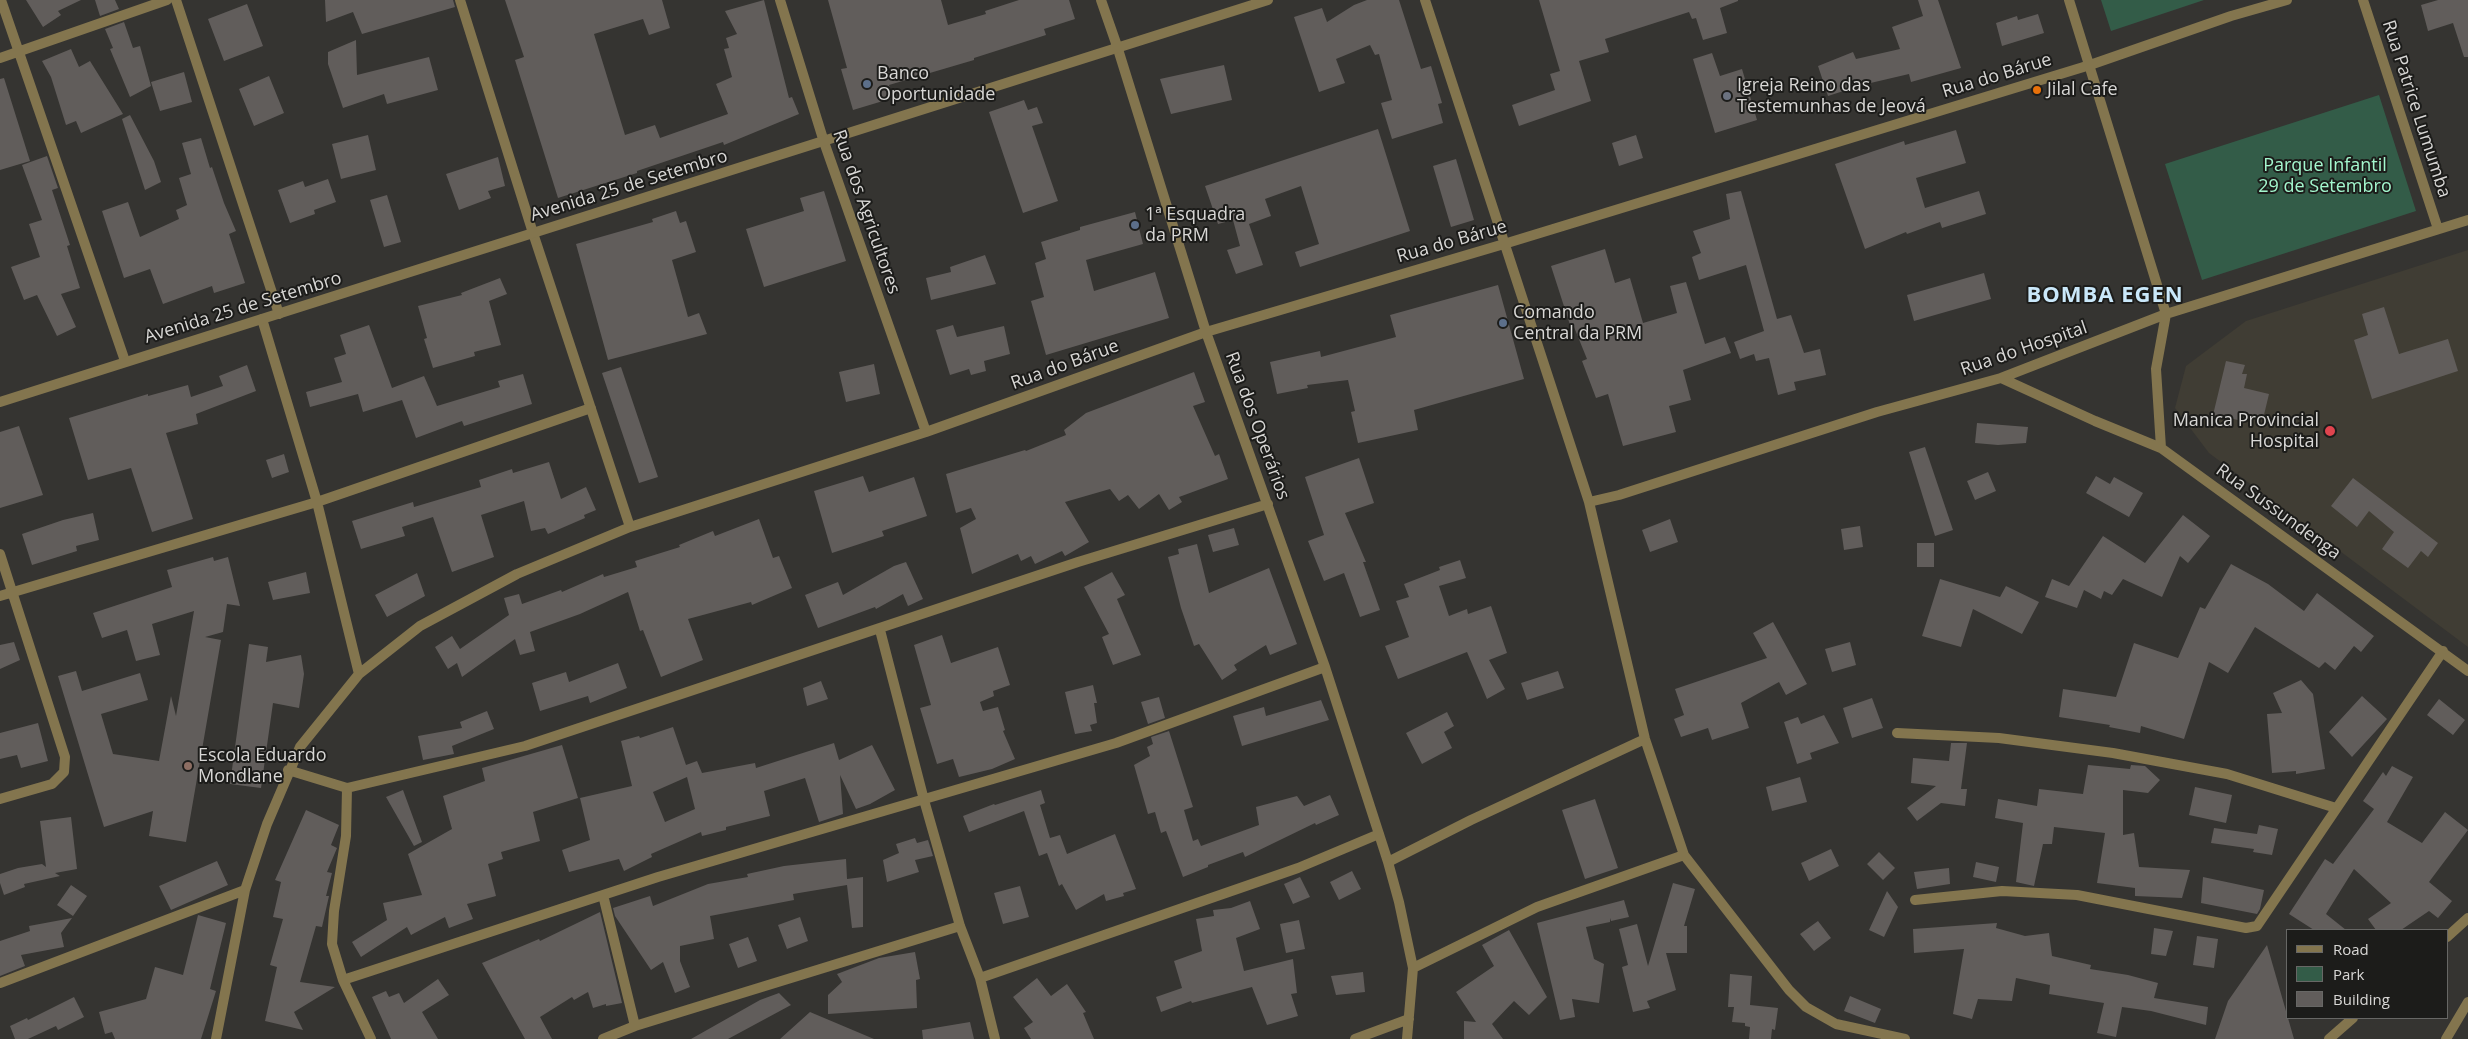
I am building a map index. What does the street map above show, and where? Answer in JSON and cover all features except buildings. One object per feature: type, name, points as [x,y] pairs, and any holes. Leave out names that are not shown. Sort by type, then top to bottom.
[{"type":"street","points":[[1,0],[125,361]]},
{"type":"street","points":[[0,58],[167,0]]},
{"type":"street","points":[[176,0],[279,314]]},
{"type":"street","points":[[460,0],[533,233],[630,527]]},
{"type":"street","name":"Rua dos Agricultores","points":[[780,0],[824,142],[926,432]]},
{"type":"street","name":"Rua dos Operários","points":[[1102,0],[1206,332],[1325,667],[1388,862],[1399,902],[1413,968],[1407,1039]]},
{"type":"street","name":"Avenida 25 de Setembro","points":[[0,402],[824,142],[1117,46],[1268,0]]},
{"type":"street","points":[[1425,0],[1588,502],[1645,739],[1684,855],[1790,990],[1806,1007],[1836,1024],[1881,1037],[1905,1039]]},
{"type":"street","points":[[2069,0],[2166,314],[2156,369],[2161,448]]},
{"type":"street","name":"Rua do Bárue","points":[[216,1039],[245,890],[267,824],[288,770],[300,747],[358,674],[420,626],[517,574],[630,527],[926,432],[1206,332],[1504,244],[2090,65],[2231,16],[2287,0]]},
{"type":"street","name":"Rua Patrice Lumumba","points":[[2363,0],[2438,229]]},
{"type":"street","name":"Rua do Hospital","points":[[1588,502],[1619,495],[1877,412],[2001,378],[2166,314],[2468,220]]},
{"type":"street","points":[[262,320],[317,502],[358,674]]},
{"type":"street","name":"Rua Sussundenga","points":[[2001,378],[2095,421],[2161,448],[2468,671]]},
{"type":"street","points":[[0,596],[317,502],[591,408]]},
{"type":"street","points":[[288,770],[347,788],[524,746],[880,630],[1078,562],[1268,504]]},
{"type":"street","points":[[0,554],[65,757],[64,772],[52,784],[0,799]]},
{"type":"street","points":[[880,630],[924,800],[960,926],[980,978],[995,1039]]},
{"type":"street","points":[[1915,900],[2002,891],[2077,895],[2246,928],[2257,926],[2443,651]]},
{"type":"street","points":[[343,980],[658,877],[1116,743],[1325,667]]},
{"type":"street","points":[[1897,733],[1999,738],[2113,753],[2227,774],[2336,808]]},
{"type":"street","points":[[1388,862],[1645,739]]},
{"type":"street","points":[[347,788],[346,836],[334,911],[332,944],[343,980],[371,1039]]},
{"type":"street","points":[[980,978],[1298,868],[1379,834]]},
{"type":"street","points":[[1413,968],[1537,907],[1684,855]]},
{"type":"street","points":[[0,983],[245,890]]},
{"type":"street","points":[[603,895],[635,1026]]},
{"type":"street","points":[[2448,936],[2468,918]]},
{"type":"street","points":[[603,1039],[635,1026],[960,926]]},
{"type":"street","points":[[2446,1039],[2468,1002]]},
{"type":"street","points":[[1355,1039],[1409,1019]]},
{"type":"street","points":[[2328,1039],[2352,1019]]},
{"type":"shaded area","name":"Manica Provincial Hospital","points":[[2468,250],[2468,647],[2209,453],[2175,408],[2186,366],[2246,321]]},
{"type":"green space","points":[[2101,0],[2204,0],[2111,31]]},
{"type":"green space","name":"Parque Infantil 29 de Setembro","points":[[2379,95],[2416,211],[2202,280],[2165,164]]},
{"type":"place","name":"Banco Oportunidade","points":[[867,84]]},
{"type":"place","name":"Jilal Cafe","points":[[2037,90]]},
{"type":"place","name":"Igreja Reino das Testemunhas de Jeová","points":[[1727,96]]},
{"type":"place","name":"1ª Esquadra da PRM","points":[[1135,225]]},
{"type":"place","name":"Comando Central da PRM","points":[[1503,323]]},
{"type":"place","name":"Manica Provincial Hospital","points":[[2330,431]]},
{"type":"place","name":"Escola Eduardo Mondlane","points":[[188,766]]},
{"type":"district","name":"BOMBA EGEN","points":[[2105,296]]}]
